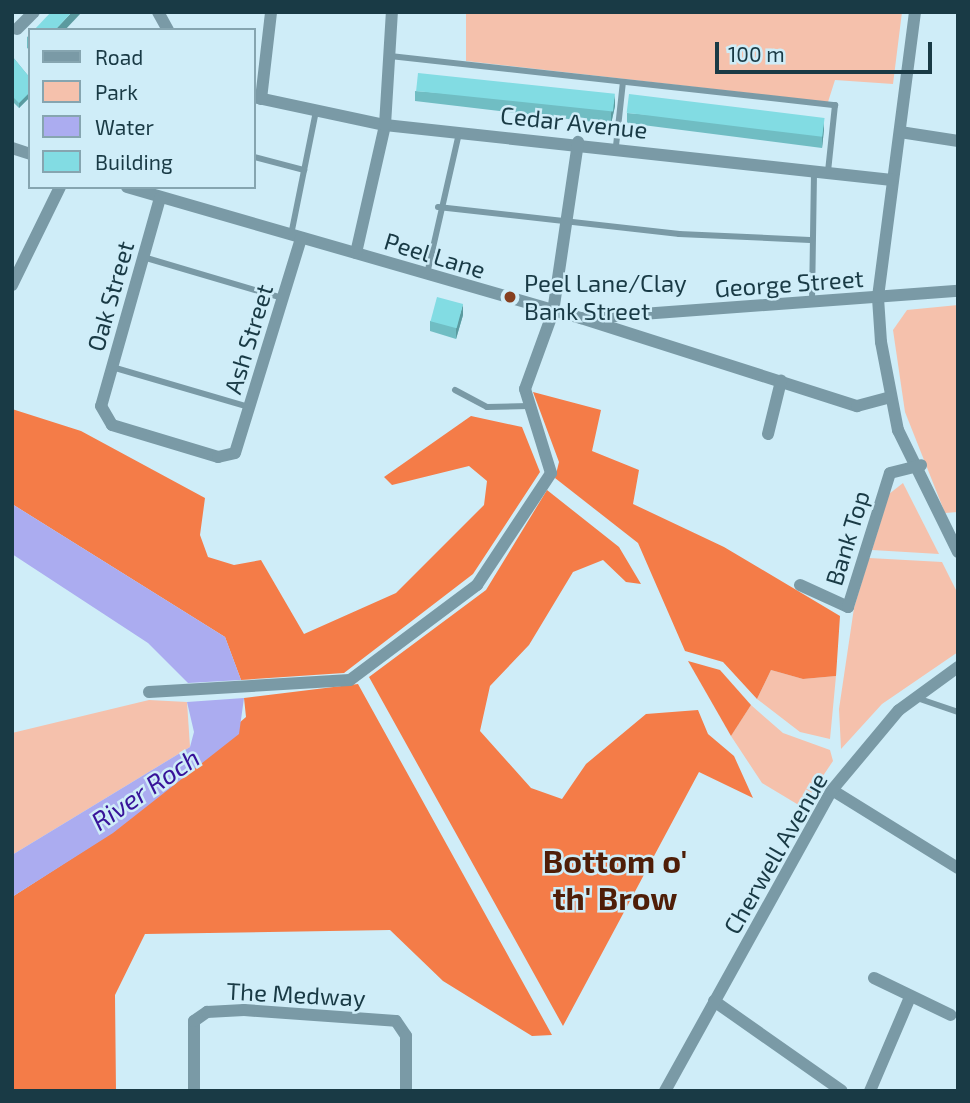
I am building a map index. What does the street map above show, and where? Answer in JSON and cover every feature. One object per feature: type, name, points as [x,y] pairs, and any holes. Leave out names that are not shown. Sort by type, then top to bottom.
[{"type":"street","points":[[17,29],[34,12]]},
{"type":"street","points":[[158,12],[167,28]]},
{"type":"street","points":[[257,98],[271,12]]},
{"type":"street","points":[[356,253],[385,125],[392,12]]},
{"type":"street","points":[[915,12],[878,298],[890,397],[898,430],[921,465],[953,524],[958,552]]},
{"type":"street","name":"Cedar Avenue","points":[[257,98],[385,125],[616,146],[892,180]]},
{"type":"street","points":[[900,132],[958,141]]},
{"type":"street","points":[[149,692],[350,680],[477,585],[551,473],[525,388],[553,312],[578,142]]},
{"type":"street","points":[[12,285],[60,189]]},
{"type":"street","name":"Peel Lane","points":[[133,189],[581,318],[857,406],[890,397]]},
{"type":"street","name":"Oak Street","points":[[160,198],[101,406],[112,425],[218,457],[235,453]]},
{"type":"street","name":"Ash Street","points":[[235,453],[283,298],[296,237]]},
{"type":"street","name":"George Street","points":[[581,318],[812,303],[958,290]]},
{"type":"street","points":[[768,434],[781,381]]},
{"type":"street","name":"Bank Top","points":[[800,584],[848,607],[890,473],[921,465]]},
{"type":"street","name":"Cherwell Avenue","points":[[665,1091],[832,790],[916,697],[958,667]]},
{"type":"street","points":[[832,790],[958,868]]},
{"type":"street","points":[[874,978],[951,1015]]},
{"type":"street","points":[[870,1091],[910,997]]},
{"type":"street","points":[[714,1002],[842,1091]]},
{"type":"street","name":"The Medway","points":[[194,1091],[194,1021],[207,1012],[244,1010],[396,1021],[406,1036],[406,1091]]},
{"type":"lane","points":[[390,56],[835,105],[828,172]]},
{"type":"lane","points":[[616,146],[623,82]]},
{"type":"lane","points":[[296,237],[304,170],[316,111]]},
{"type":"lane","points":[[427,274],[438,207],[459,132]]},
{"type":"lane","points":[[256,158],[304,170]]},
{"type":"lane","points":[[812,303],[810,240],[815,170]]},
{"type":"lane","points":[[438,207],[567,222],[810,240]]},
{"type":"lane","points":[[143,257],[283,298]]},
{"type":"lane","points":[[112,367],[249,407]]},
{"type":"lane","points":[[456,390],[487,407],[529,406]]},
{"type":"lane","points":[[916,697],[958,712]]},
{"type":"green space","points":[[466,12],[902,12],[893,84],[835,80],[828,102],[466,61]]},
{"type":"green space","points":[[958,305],[958,512],[945,513],[905,412],[893,330],[907,310]]},
{"type":"green space","points":[[903,483],[939,554],[872,550],[889,494]]},
{"type":"green space","points":[[869,558],[942,562],[958,594],[958,652],[882,704],[841,749],[839,709],[854,608]]},
{"type":"green space","points":[[771,670],[803,679],[836,676],[830,739],[800,732],[757,699]]},
{"type":"green space","points":[[149,700],[187,702],[190,747],[12,855],[12,733]]},
{"type":"green space","points":[[751,705],[783,733],[830,750],[833,761],[802,807],[762,783],[731,736]]},
{"type":"shaded area","points":[[533,392],[601,410],[592,451],[639,470],[633,504],[724,547],[840,616],[836,676],[803,679],[771,670],[757,699],[723,662],[685,651],[638,543],[555,478],[559,462]]},
{"type":"shaded area","points":[[12,409],[81,431],[205,498],[200,535],[208,557],[234,565],[261,560],[304,634],[396,593],[484,505],[487,481],[469,466],[392,485],[384,477],[471,416],[522,427],[540,472],[473,574],[344,673],[241,680],[225,637],[12,504]]},
{"type":"shaded area","points":[[547,490],[619,547],[641,584],[626,582],[603,560],[573,572],[529,645],[490,686],[480,731],[531,788],[562,799],[586,764],[646,714],[698,710],[708,734],[734,756],[753,798],[699,772],[563,1026],[369,677],[486,590]]},
{"type":"shaded area","points":[[688,661],[720,670],[751,705],[731,736]]},
{"type":"shaded area","points":[[358,684],[552,1035],[532,1036],[443,981],[390,930],[145,934],[115,995],[116,1091],[12,1091],[12,897],[113,832],[246,717],[244,698]]},
{"type":"water","points":[[12,504],[225,637],[241,680],[188,683],[148,643],[12,554]]},
{"type":"water","name":"River Roch","points":[[244,698],[239,734],[113,833],[12,897],[12,855],[190,747],[194,732],[187,702]]},
{"type":"building","points":[[51,12],[72,12],[57,28],[36,28]]},
{"type":"building","points":[[12,56],[28,76],[28,94],[19,103],[12,96]]},
{"type":"building","points":[[418,73],[615,94],[613,112],[416,91]]},
{"type":"building","points":[[629,94],[825,118],[822,137],[627,113]]},
{"type":"building","points":[[437,297],[463,304],[457,328],[431,321]]},
{"type":"place","name":"Peel Lane/Clay Bank Street","points":[[510,297]]},
{"type":"district","name":"Bottom o' th' Brow","points":[[615,880]]}]
